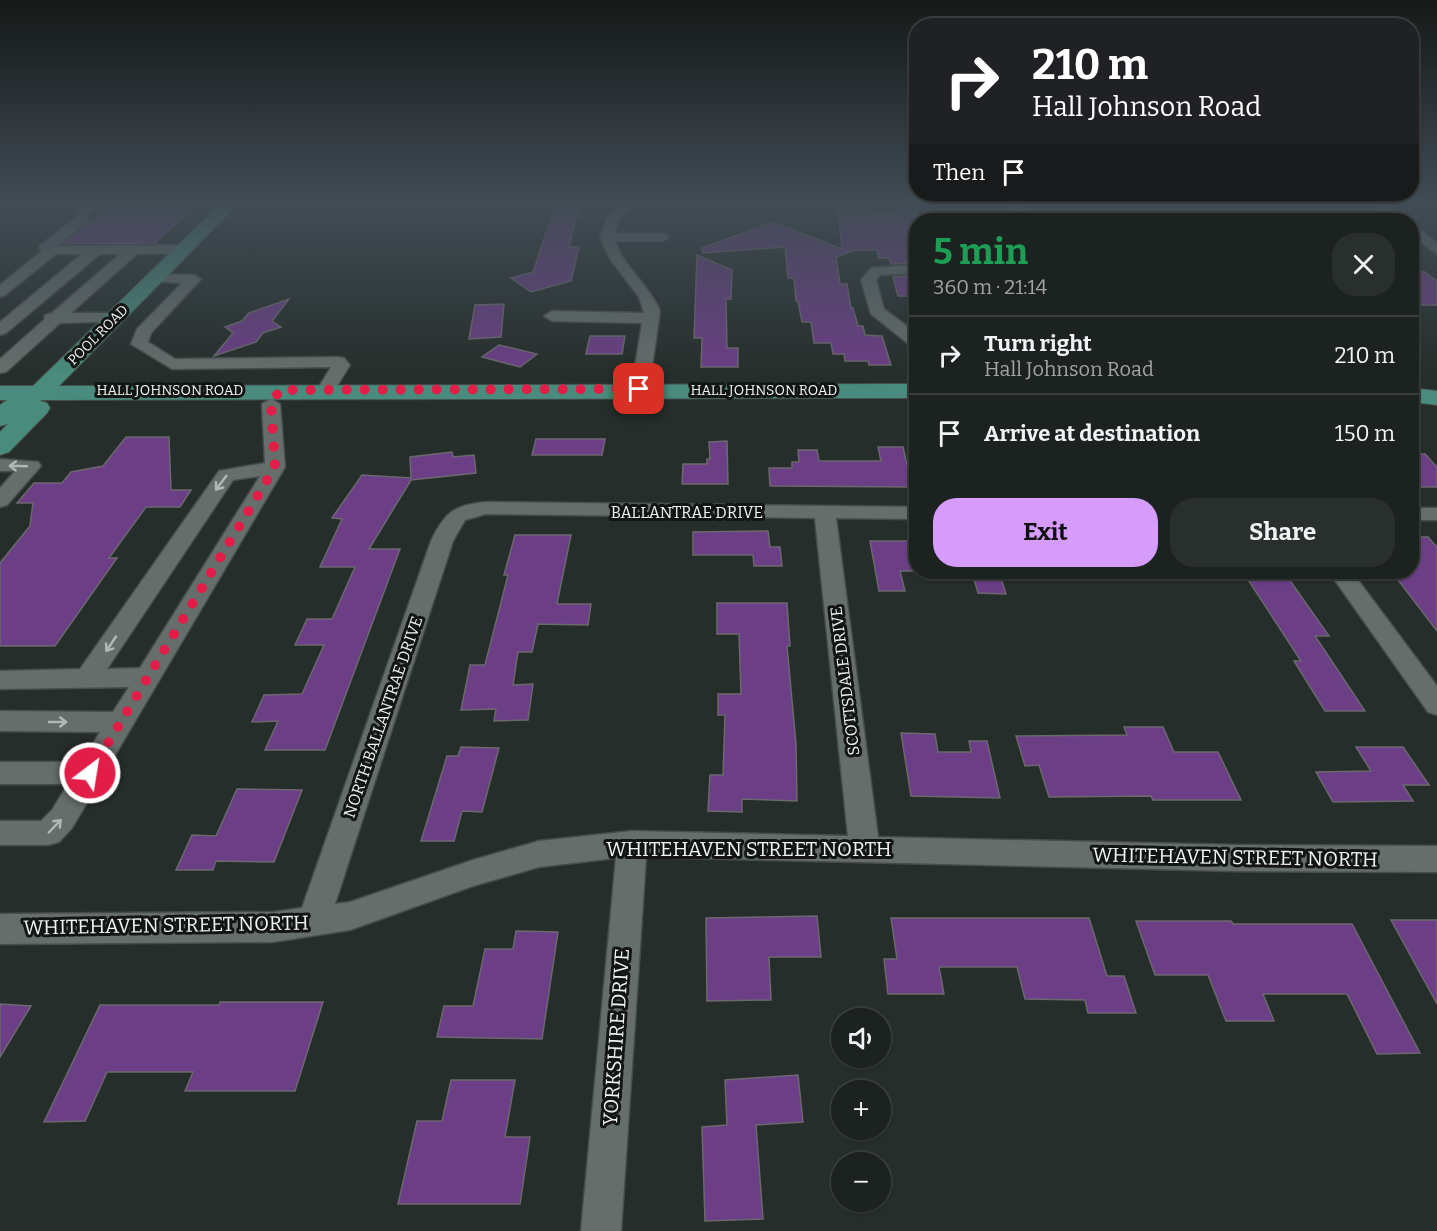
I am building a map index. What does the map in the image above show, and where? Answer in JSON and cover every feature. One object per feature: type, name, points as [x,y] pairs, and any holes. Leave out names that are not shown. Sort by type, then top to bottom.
[{"type":"main road","name":"POOL ROAD","points":[[0,447],[41,398],[115,318],[173,260]]},
{"type":"main road","name":"HALL JOHNSON ROAD","points":[[276,397],[326,390],[909,404]]},
{"type":"main road","name":"HALL JOHNSON ROAD","points":[[3,406],[41,398],[638,396],[909,391]]},
{"type":"main road","points":[[1419,396],[1437,398]]},
{"type":"main road","points":[[1419,404],[1437,403]]},
{"type":"street","points":[[0,292],[39,260]]},
{"type":"street","points":[[0,330],[7,318],[82,260]]},
{"type":"street","points":[[0,368],[121,260]]},
{"type":"street","points":[[617,260],[650,301],[651,318],[638,396]]},
{"type":"street","points":[[909,269],[876,271],[868,280],[877,311],[909,336]]},
{"type":"street","points":[[155,278],[194,279],[143,332],[139,344],[155,355],[172,364],[338,362],[341,364],[326,390]]},
{"type":"street","points":[[552,316],[651,318]]},
{"type":"street","points":[[7,318],[115,318]]},
{"type":"street","points":[[0,833],[48,833],[62,819],[275,467],[276,397]]},
{"type":"street","points":[[0,465],[31,466],[0,501]]},
{"type":"street","points":[[87,678],[226,475],[275,467]]},
{"type":"street","name":"BALLANTRAE DRIVE","points":[[458,514],[468,510],[486,508],[909,513]]},
{"type":"street","name":"SCOTTSDALE DRIVE","points":[[825,513],[864,849]]},
{"type":"street","name":"NORTH BALLANTRAE DRIVE","points":[[313,922],[442,541],[452,519],[458,514]]},
{"type":"street","points":[[1419,514],[1437,514]]},
{"type":"street","points":[[1345,579],[1437,705]]},
{"type":"street","points":[[0,680],[148,678]]},
{"type":"street","points":[[0,721],[121,722]]},
{"type":"street","points":[[0,773],[90,773]]},
{"type":"street","name":"WHITEHAVEN STREET NORTH","points":[[0,928],[273,927],[313,922],[350,916],[473,873],[539,854],[632,844],[1235,858],[1437,859]]},
{"type":"street","name":"YORKSHIRE DRIVE","points":[[601,1231],[632,844]]},
{"type":"building","points":[[537,260],[576,260],[571,281],[531,292],[511,278],[533,272]]},
{"type":"building","points":[[697,260],[710,260],[732,270],[731,299],[726,299],[727,348],[738,348],[738,367],[701,367],[702,338],[694,338]]},
{"type":"building","points":[[786,260],[837,260],[840,284],[847,284],[851,308],[853,308],[858,326],[863,326],[865,335],[882,336],[891,365],[869,365],[868,361],[845,361],[844,354],[833,354],[831,343],[814,343],[811,322],[802,322],[798,301],[796,301],[794,278],[788,278]]},
{"type":"building","points":[[890,260],[909,260],[909,263],[891,264]]},
{"type":"building","points":[[1419,272],[1425,272],[1437,281],[1437,305],[1419,303]]},
{"type":"building","points":[[909,276],[909,296],[898,296],[893,277]]},
{"type":"building","points":[[289,299],[272,321],[281,327],[263,333],[256,342],[214,356],[233,333],[225,327],[242,321],[249,313]]},
{"type":"building","points":[[504,304],[501,337],[469,339],[475,305]]},
{"type":"building","points":[[590,336],[625,336],[622,354],[586,354]]},
{"type":"building","points":[[499,345],[537,354],[520,367],[482,357]]},
{"type":"building","points":[[126,437],[169,437],[171,490],[191,490],[180,507],[146,507],[109,558],[117,558],[55,646],[0,646],[0,563],[30,526],[33,503],[17,503],[34,483],[62,483],[71,472],[103,466]]},
{"type":"building","points":[[536,439],[605,439],[602,455],[532,455]]},
{"type":"building","points":[[727,441],[728,484],[682,484],[683,464],[707,464],[707,459],[710,459],[709,442]]},
{"type":"building","points":[[878,447],[903,447],[909,474],[909,487],[770,486],[769,468],[792,468],[792,462],[799,462],[798,450],[817,450],[819,461],[881,461]]},
{"type":"building","points":[[452,452],[453,457],[474,455],[476,473],[411,480],[369,549],[400,549],[325,750],[265,750],[278,721],[252,722],[264,695],[302,694],[324,645],[295,645],[307,619],[332,619],[355,567],[320,567],[342,519],[332,518],[362,475],[411,478],[410,457]]},
{"type":"building","points":[[1419,454],[1425,454],[1437,467],[1437,487],[1419,487]]},
{"type":"building","points":[[768,531],[770,547],[780,547],[782,566],[754,566],[753,555],[693,555],[693,532]]},
{"type":"building","points":[[515,535],[571,535],[557,604],[591,604],[588,625],[538,624],[532,652],[518,652],[513,685],[533,684],[528,720],[494,721],[496,709],[461,710],[470,665],[485,665],[508,575],[504,575]]},
{"type":"building","points":[[1419,537],[1428,537],[1437,547],[1437,631],[1397,579],[1419,579]]},
{"type":"building","points":[[870,541],[909,541],[909,571],[900,571],[905,591],[879,591]]},
{"type":"building","points":[[974,579],[1001,579],[1006,594],[978,593]]},
{"type":"building","points":[[1248,579],[1289,579],[1329,636],[1315,636],[1365,711],[1325,711],[1294,661],[1301,661]]},
{"type":"building","points":[[717,603],[787,603],[790,646],[787,646],[796,744],[797,801],[742,799],[742,812],[708,811],[710,775],[723,775],[725,715],[718,715],[718,694],[741,694],[739,634],[717,634]]},
{"type":"building","points":[[1124,727],[1163,727],[1174,752],[1218,752],[1241,800],[1153,800],[1151,796],[1049,797],[1039,765],[1025,766],[1016,736],[1127,735]]},
{"type":"building","points":[[901,733],[935,734],[938,752],[971,752],[969,741],[987,741],[1000,798],[911,796]]},
{"type":"building","points":[[461,747],[499,748],[482,812],[462,811],[454,841],[421,841],[447,756],[458,756]]},
{"type":"building","points":[[1356,747],[1403,747],[1429,785],[1403,785],[1413,801],[1333,802],[1316,772],[1371,771]]},
{"type":"building","points":[[237,789],[302,790],[274,862],[216,861],[213,870],[176,870],[192,835],[216,836]]},
{"type":"building","points":[[817,916],[821,957],[769,957],[771,1000],[707,1001],[706,918]]},
{"type":"building","points":[[891,918],[1089,918],[1107,976],[1124,976],[1136,1013],[1088,1013],[1085,1000],[1025,999],[1017,967],[939,967],[944,994],[888,994],[884,959],[897,959]]},
{"type":"building","points":[[1391,920],[1437,920],[1437,1004]]},
{"type":"building","points":[[1136,921],[1352,924],[1420,1053],[1377,1054],[1347,994],[1263,994],[1274,1021],[1226,1021],[1208,975],[1155,975]]},
{"type":"building","points":[[516,931],[558,932],[542,1039],[437,1037],[444,1006],[473,1006],[485,949],[513,949]]},
{"type":"building","points":[[220,1002],[323,1002],[295,1091],[185,1091],[193,1072],[107,1072],[85,1121],[44,1122],[100,1005],[219,1005]]},
{"type":"building","points":[[0,1004],[31,1006],[0,1057]]},
{"type":"building","points":[[798,1075],[803,1122],[756,1125],[763,1219],[705,1221],[702,1127],[727,1125],[725,1080]]},
{"type":"building","points":[[451,1080],[515,1080],[505,1137],[530,1137],[520,1204],[398,1204],[417,1121],[442,1121]]},
{"type":"route","points":[[90,773],[275,467],[271,404],[280,390],[639,389]]}]
